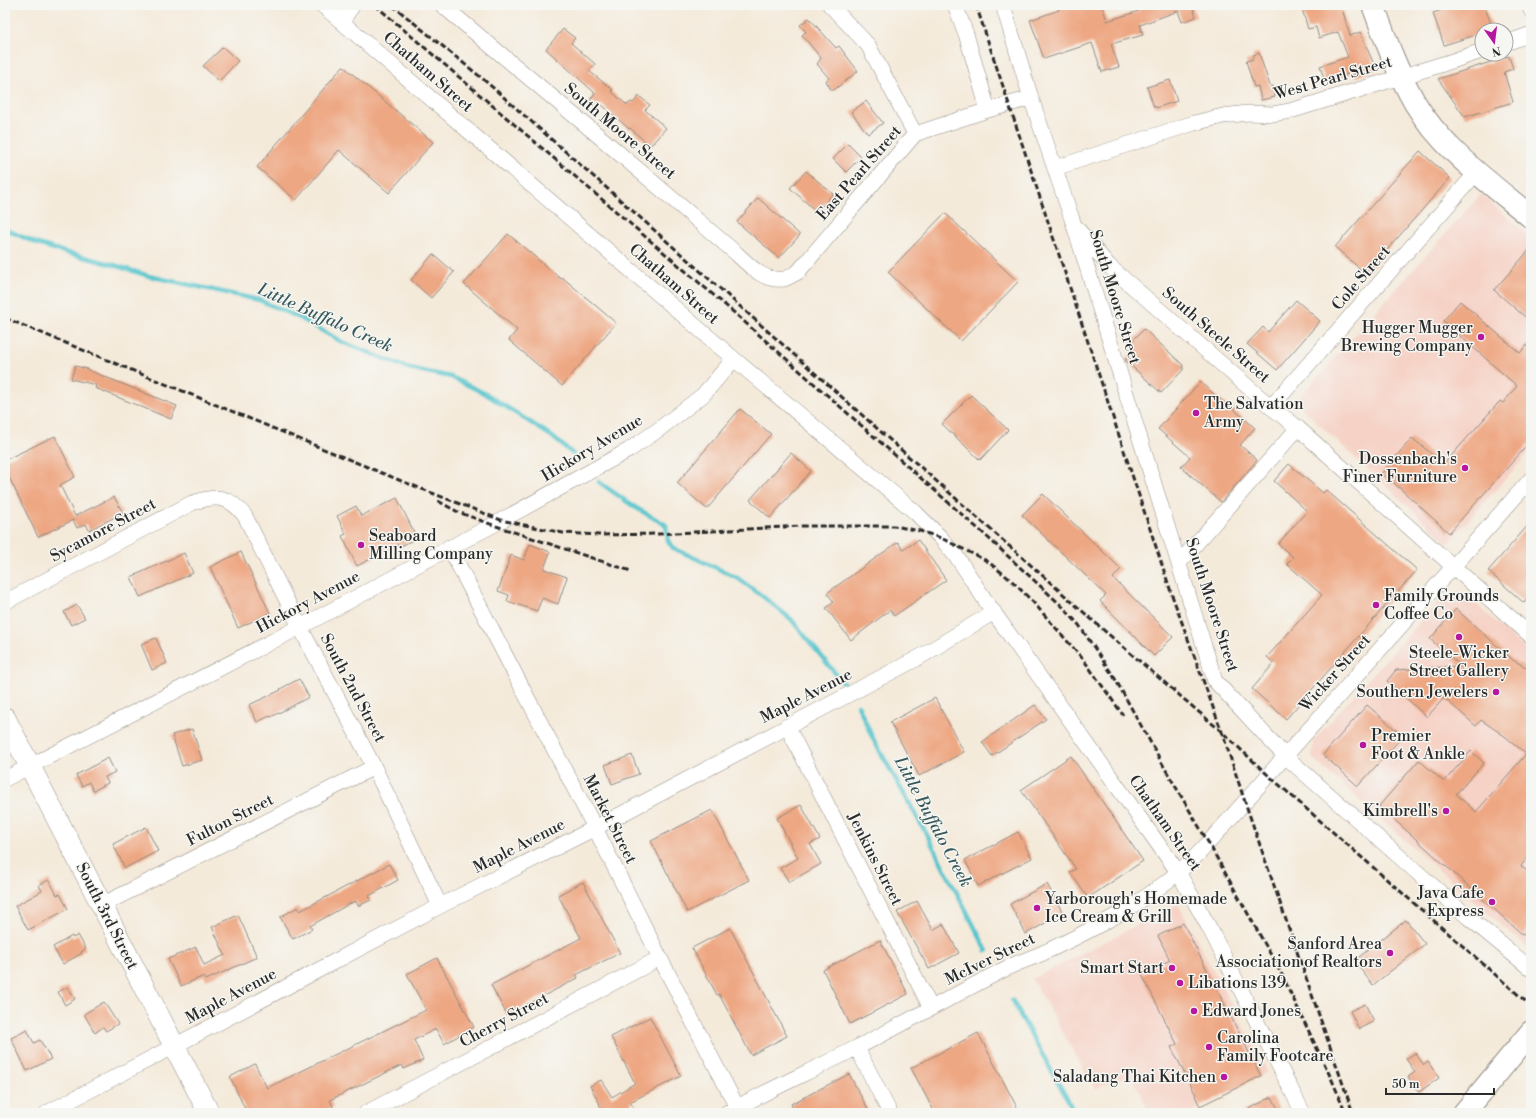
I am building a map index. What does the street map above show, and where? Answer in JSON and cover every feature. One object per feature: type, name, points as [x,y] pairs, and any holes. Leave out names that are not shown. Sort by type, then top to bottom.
[{"type":"main road","points":[[1373,5],[1401,77],[1415,104],[1435,131],[1461,158],[1531,217]]},
{"type":"main road","points":[[1464,1113],[1531,1032]]},
{"type":"street","name":"Chatham Street","points":[[322,5],[734,359],[915,512],[941,538],[959,560],[990,607],[1178,872],[1210,929],[1303,1113]]},
{"type":"street","points":[[342,21],[353,5]]},
{"type":"street","name":"South Moore Street","points":[[442,5],[600,137],[756,272],[777,279]]},
{"type":"street","points":[[830,5],[868,45],[915,134]]},
{"type":"street","points":[[955,5],[966,34],[988,110]]},
{"type":"street","name":"South Steele Street","points":[[1003,5],[1030,98],[1074,225],[1109,266],[1298,428],[1531,636]]},
{"type":"street","points":[[1529,5],[1531,10]]},
{"type":"street","points":[[1514,40],[1531,34]]},
{"type":"street","name":"West Pearl Street","points":[[1055,168],[1223,116],[1248,113],[1273,114],[1290,111],[1474,54]]},
{"type":"street","name":"East Pearl Street","points":[[777,279],[784,279],[798,272],[915,134],[1030,98]]},
{"type":"street","name":"Cole Street","points":[[1272,407],[1477,172]]},
{"type":"street","name":"South Moore Street","points":[[1074,225],[1215,681],[1285,756],[1457,907],[1531,969]]},
{"type":"street","name":"Hickory Avenue","points":[[5,779],[300,627],[548,496],[629,450],[658,430],[703,395],[734,359]]},
{"type":"street","points":[[1179,563],[1298,428]]},
{"type":"street","name":"Wicker Street","points":[[1245,802],[1531,478]]},
{"type":"street","name":"Sycamore Street","points":[[5,602],[192,503],[208,498],[220,498]]},
{"type":"street","name":"South 2nd Street","points":[[220,498],[229,501],[239,508],[245,516],[300,627],[374,767],[440,906]]},
{"type":"street","name":"Market Street","points":[[449,547],[595,828],[660,958],[732,1110]]},
{"type":"street","name":"Maple Avenue","points":[[47,1113],[440,906],[595,828],[918,658],[990,607]]},
{"type":"street","name":"South 3rd Street","points":[[5,718],[209,1113]]},
{"type":"street","name":"Jenkins Street","points":[[787,726],[931,1008]]},
{"type":"street","name":"Fulton Street","points":[[102,905],[374,767]]},
{"type":"street","name":"McIver Street","points":[[732,1110],[857,1048],[1008,968],[1043,953],[1100,925],[1152,893],[1178,872],[1193,859],[1245,802]]},
{"type":"street","name":"Cherry Street","points":[[366,1113],[660,958]]},
{"type":"street","points":[[857,1048],[890,1113]]},
{"type":"shaded area","points":[[1481,194],[1531,238],[1531,450],[1448,543],[1295,402]]},
{"type":"shaded area","points":[[1442,597],[1471,599],[1531,655],[1531,951],[1312,758],[1313,741]]},
{"type":"shaded area","points":[[1178,904],[1267,1072],[1190,1113],[1150,1113],[1131,1074],[1095,1089],[1032,979]]},
{"type":"building","points":[[1068,5],[1102,5],[1107,21],[1139,11],[1137,5],[1192,5],[1196,17],[1182,22],[1178,11],[1140,25],[1143,35],[1111,44],[1119,67],[1102,72],[1092,43],[1044,59],[1030,20],[1059,10],[1058,8]]},
{"type":"building","points":[[1301,5],[1341,5],[1350,36],[1360,32],[1376,69],[1356,77],[1354,72],[1325,82],[1320,66],[1348,57],[1338,32],[1319,38],[1316,27],[1308,29]]},
{"type":"building","points":[[1457,5],[1484,5],[1490,22],[1474,22],[1474,36],[1444,45],[1433,13]]},
{"type":"building","points":[[809,18],[836,48],[839,46],[858,71],[832,91],[826,81],[829,78],[817,64],[821,58],[802,35],[806,32],[800,25]]},
{"type":"building","points":[[563,29],[575,38],[571,43],[595,64],[589,71],[613,90],[611,91],[627,105],[631,102],[633,103],[639,96],[650,105],[645,110],[666,128],[650,146],[601,104],[598,107],[590,100],[595,93],[546,49]]},
{"type":"building","points":[[223,47],[238,61],[219,81],[203,66]]},
{"type":"building","points":[[1259,53],[1270,86],[1273,86],[1275,97],[1261,100],[1258,86],[1254,87],[1246,61],[1253,59],[1253,55]]},
{"type":"building","points":[[1490,62],[1511,62],[1513,69],[1504,72],[1513,102],[1465,117],[1438,79]]},
{"type":"building","points":[[343,66],[433,142],[389,193],[339,150],[296,200],[257,167]]},
{"type":"building","points":[[1170,80],[1177,101],[1156,108],[1155,106],[1154,107],[1147,87]]},
{"type":"building","points":[[866,101],[883,123],[868,134],[851,112]]},
{"type":"building","points":[[848,144],[861,157],[846,172],[833,159]]},
{"type":"building","points":[[1420,151],[1450,178],[1366,274],[1335,247]]},
{"type":"building","points":[[806,171],[833,194],[817,212],[790,188]]},
{"type":"building","points":[[758,198],[800,235],[779,258],[737,222]]},
{"type":"building","points":[[945,213],[1018,282],[961,341],[888,272]]},
{"type":"building","points":[[508,234],[616,323],[562,386],[509,340],[517,330],[464,284]]},
{"type":"building","points":[[1531,248],[1531,322],[1494,290]]},
{"type":"building","points":[[433,254],[454,272],[431,298],[411,280]]},
{"type":"building","points":[[1296,300],[1320,321],[1277,370],[1247,344],[1263,327],[1268,332]]},
{"type":"building","points":[[1460,301],[1520,353],[1531,341],[1531,441],[1449,533],[1393,482],[1392,483],[1381,474],[1412,438],[1444,464],[1500,401],[1503,403],[1517,386],[1443,321]]},
{"type":"building","points":[[1144,329],[1183,365],[1183,370],[1161,393],[1125,360],[1135,350],[1129,344]]},
{"type":"building","points":[[75,366],[88,369],[177,406],[171,419],[95,388],[96,385],[71,379]]},
{"type":"building","points":[[1200,382],[1255,428],[1240,445],[1257,460],[1221,502],[1181,467],[1190,457],[1158,429]]},
{"type":"building","points":[[971,395],[1008,430],[980,460],[942,424]]},
{"type":"building","points":[[740,409],[771,434],[707,509],[677,483]]},
{"type":"building","points":[[55,436],[75,477],[60,485],[75,516],[114,497],[123,513],[89,530],[86,524],[77,528],[73,520],[38,537],[5,469],[5,460]]},
{"type":"building","points":[[791,453],[811,471],[770,518],[750,500]]},
{"type":"building","points":[[1289,464],[1323,493],[1326,490],[1417,570],[1286,719],[1252,689],[1274,663],[1267,657],[1322,595],[1287,564],[1293,557],[1278,544],[1307,511],[1274,481]]},
{"type":"building","points":[[1043,494],[1121,569],[1113,578],[1173,637],[1154,656],[1100,601],[1106,595],[1022,515]]},
{"type":"building","points":[[397,498],[417,538],[399,547],[398,545],[357,566],[342,536],[346,534],[337,516],[356,506],[361,516]]},
{"type":"building","points":[[1531,522],[1531,595],[1524,603],[1488,571]]},
{"type":"building","points":[[918,540],[946,580],[894,616],[890,610],[851,640],[826,608],[834,602],[827,593],[898,542],[903,550]]},
{"type":"building","points":[[530,544],[550,552],[544,569],[567,577],[558,604],[542,598],[537,611],[507,601],[509,595],[498,591],[511,555],[524,560]]},
{"type":"building","points":[[241,552],[270,613],[238,628],[210,567]]},
{"type":"building","points":[[184,553],[193,573],[140,597],[131,577]]},
{"type":"building","points":[[77,605],[85,618],[71,625],[64,612]]},
{"type":"building","points":[[1456,609],[1513,660],[1531,670],[1531,854],[1521,866],[1531,874],[1531,926],[1523,935],[1379,806],[1419,760],[1444,782],[1471,751],[1484,763],[1456,794],[1476,812],[1526,754],[1506,737],[1481,720],[1476,726],[1444,698],[1427,717],[1387,681],[1396,670],[1461,666],[1430,639]]},
{"type":"building","points":[[156,638],[167,663],[152,670],[141,644]]},
{"type":"building","points":[[299,679],[309,697],[271,717],[270,716],[257,722],[249,705],[281,690],[280,689]]},
{"type":"building","points":[[935,698],[964,752],[919,776],[890,722]]},
{"type":"building","points":[[1035,705],[1046,719],[992,756],[982,742]]},
{"type":"building","name":"Premier Foot & Ankle","points":[[1367,705],[1403,736],[1358,786],[1323,755]]},
{"type":"building","points":[[192,729],[202,760],[182,766],[172,735]]},
{"type":"building","points":[[632,755],[639,774],[612,784],[605,765]]},
{"type":"building","points":[[1071,756],[1143,861],[1088,898],[1070,872],[1076,869],[1021,790]]},
{"type":"building","points":[[108,758],[115,772],[105,777],[108,783],[93,791],[89,782],[82,786],[76,775]]},
{"type":"building","points":[[801,805],[820,839],[810,844],[821,864],[789,882],[780,868],[798,858],[777,818]]},
{"type":"building","points":[[712,810],[749,880],[687,912],[651,841]]},
{"type":"building","points":[[146,827],[158,851],[125,868],[113,844]]},
{"type":"building","points":[[1018,832],[1032,858],[978,886],[965,860]]},
{"type":"building","points":[[389,864],[398,880],[369,896],[371,900],[358,906],[356,901],[349,904],[310,926],[312,929],[293,939],[280,917],[298,907],[300,911]]},
{"type":"building","points":[[49,880],[57,895],[60,894],[68,909],[28,930],[15,906],[42,891],[39,885]]},
{"type":"building","points":[[583,882],[620,953],[576,975],[578,978],[507,1015],[491,985],[581,938],[558,895]]},
{"type":"building","name":"Yarborough's Homemade Ice Cream & Grill","points":[[1047,884],[1063,913],[1026,934],[1010,904]]},
{"type":"building","points":[[917,901],[933,930],[943,924],[959,953],[929,969],[897,912]]},
{"type":"building","points":[[238,915],[257,957],[206,980],[204,976],[181,986],[168,959],[196,947],[204,965],[225,955],[212,927]]},
{"type":"building","name":"Sanford Area Association of Realtors","points":[[1406,920],[1425,944],[1373,985],[1354,961]]},
{"type":"building","points":[[1183,923],[1261,1076],[1200,1106],[1195,1096],[1196,1095],[1171,1047],[1177,1044],[1142,975],[1170,960],[1158,936]]},
{"type":"building","points":[[730,928],[787,1036],[751,1055],[719,994],[717,995],[692,948]]},
{"type":"building","points":[[78,935],[86,949],[63,964],[53,947],[72,936],[73,938]]},
{"type":"building","points":[[880,940],[908,994],[850,1024],[823,970]]},
{"type":"building","points":[[437,958],[474,1027],[444,1044],[436,1029],[414,1040],[423,1060],[404,1069],[402,1065],[330,1100],[333,1107],[321,1113],[247,1113],[230,1077],[255,1064],[267,1088],[426,1010],[407,974]]},
{"type":"building","points":[[68,987],[75,999],[65,1005],[58,992]]},
{"type":"building","points":[[104,1002],[118,1024],[106,1031],[103,1027],[95,1033],[84,1014]]},
{"type":"building","points":[[1365,1004],[1374,1021],[1359,1029],[1350,1011]]},
{"type":"building","points":[[650,1017],[681,1076],[630,1102],[637,1113],[604,1113],[590,1086],[601,1080],[612,1097],[635,1083],[611,1037]]},
{"type":"building","points":[[27,1030],[34,1043],[40,1040],[51,1059],[27,1071],[11,1038]]},
{"type":"building","points":[[978,1033],[1020,1113],[935,1113],[911,1068]]},
{"type":"building","points":[[1415,1053],[1424,1065],[1428,1062],[1439,1078],[1419,1092],[1408,1077],[1415,1072],[1406,1059]]},
{"type":"building","points":[[849,1074],[870,1113],[795,1113],[791,1104]]},
{"type":"building","points":[[1272,1097],[1280,1113],[1241,1113]]},
{"type":"waterway","name":"Little Buffalo Creek","points":[[5,229],[38,244],[149,276],[259,300],[300,318],[342,342],[408,368],[451,377],[486,394],[550,435],[573,454]]},
{"type":"waterway","name":"Little Buffalo Creek","points":[[599,482],[633,506],[666,525],[668,541],[673,548],[736,577],[791,619],[844,684]]},
{"type":"waterway","name":"Little Buffalo Creek","points":[[858,705],[872,737],[927,835],[987,951]]},
{"type":"waterway","name":"Little Buffalo Creek","points":[[1012,1000],[1075,1113]]},
{"type":"railway","points":[[375,5],[731,310],[984,534],[1063,607],[1079,625],[1114,677],[1281,973],[1346,1113]]},
{"type":"railway","points":[[392,5],[483,79],[1107,633],[1222,732],[1268,775],[1531,1006]]},
{"type":"railway","points":[[976,5],[1173,598],[1222,732],[1353,1113]]},
{"type":"railway","points":[[5,318],[399,480],[501,520],[563,533],[600,535],[659,534],[800,526],[894,526],[920,531],[941,538],[987,561],[1011,580],[1032,601],[1083,659],[1123,715]]},
{"type":"railway","points":[[438,501],[458,512],[493,525],[631,571]]},
{"type":"place","name":"Hugger Mugger Brewing Company","points":[[1481,337]]},
{"type":"place","name":"The Salvation Army","points":[[1196,413]]},
{"type":"place","name":"Dossenbach's Finer Furniture","points":[[1465,468]]},
{"type":"place","name":"Seaboard Milling Company","points":[[361,545]]},
{"type":"place","name":"Family Grounds Coffee Co","points":[[1376,605]]},
{"type":"place","name":"Steele-Wicker Street Gallery","points":[[1459,637]]},
{"type":"place","name":"Southern Jewelers","points":[[1496,692]]},
{"type":"place","name":"Premier Foot & Ankle","points":[[1363,745]]},
{"type":"place","name":"Kimbrell's","points":[[1446,811]]},
{"type":"place","name":"Java Cafe Express","points":[[1492,902]]},
{"type":"place","name":"Yarborough's Homemade Ice Cream & Grill","points":[[1037,908]]},
{"type":"place","name":"Sanford Area Association of Realtors","points":[[1390,953]]},
{"type":"place","name":"Smart Start","points":[[1172,968]]},
{"type":"place","name":"Libations 139","points":[[1180,983]]},
{"type":"place","name":"Edward Jones","points":[[1194,1011]]},
{"type":"place","name":"Carolina Family Footcare","points":[[1209,1047]]},
{"type":"place","name":"Saladang Thai Kitchen","points":[[1224,1077]]}]
